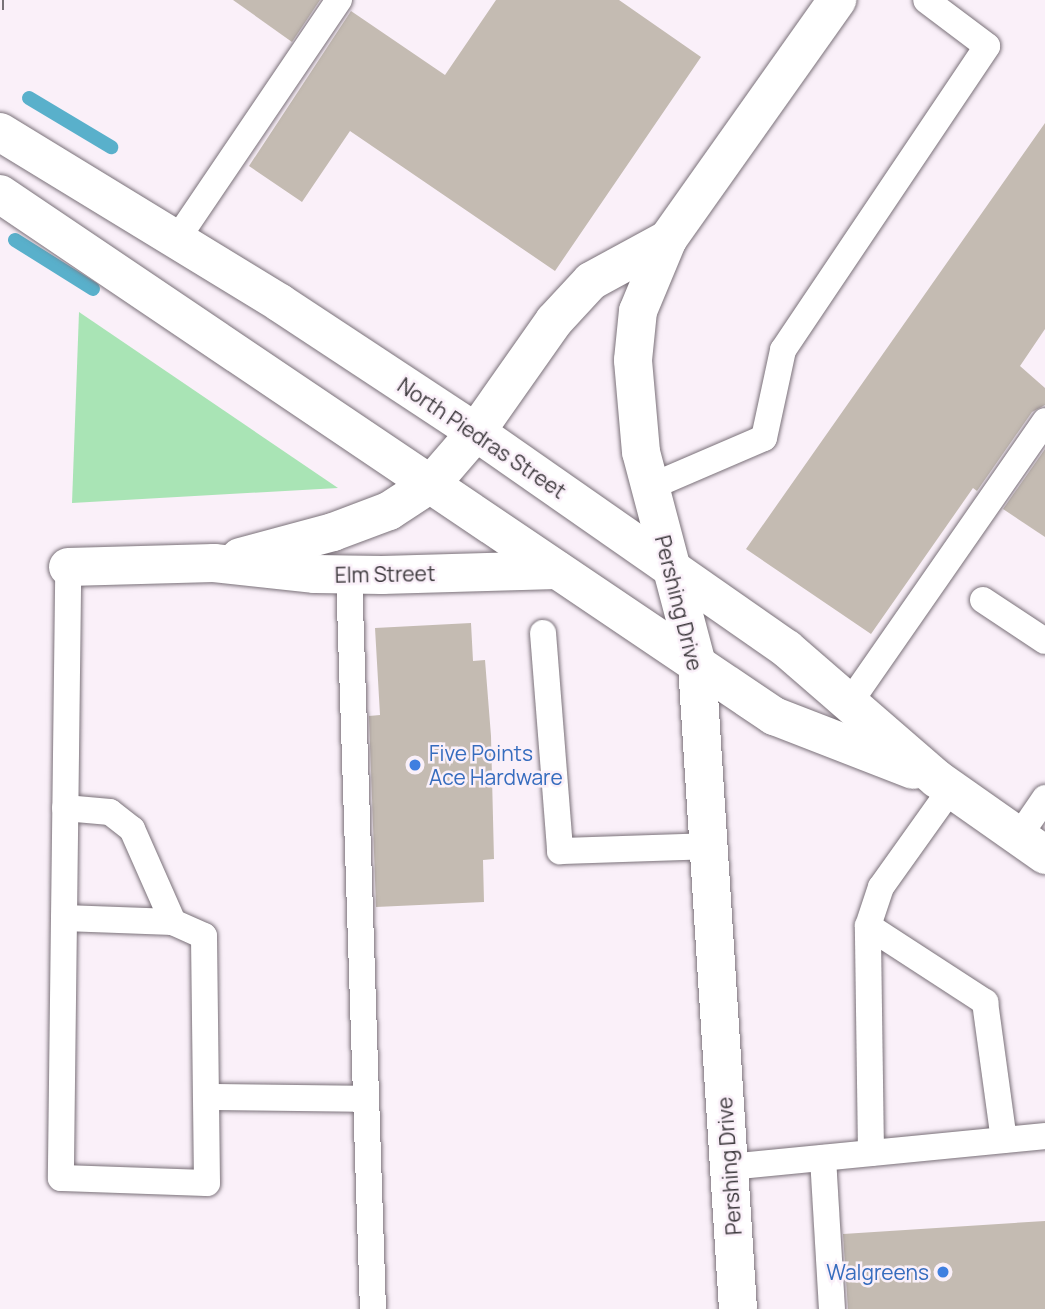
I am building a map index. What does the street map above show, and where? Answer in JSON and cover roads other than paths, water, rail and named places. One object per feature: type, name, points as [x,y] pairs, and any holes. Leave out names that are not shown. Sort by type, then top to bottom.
[{"type":"main road","name":"Pershing Drive","points":[[738,1309],[697,664],[641,452],[633,360],[638,311],[668,239],[837,0]]},
{"type":"main road","name":"North Piedras Street","points":[[0,132],[177,239],[476,432],[787,649],[944,784],[1032,845]]},
{"type":"main road","name":"North Piedras Street","points":[[0,194],[774,716],[944,784]]},
{"type":"main road","name":"Elm Street","points":[[214,563],[333,532],[389,511],[432,483],[476,432],[554,321],[591,281],[668,239]]},
{"type":"main road","name":"Elm Street","points":[[68,567],[214,563],[349,575],[557,570]]},
{"type":"lane","points":[[177,239],[340,0]]},
{"type":"lane","points":[[650,487],[764,438],[783,350],[988,46],[926,0]]},
{"type":"lane","points":[[850,702],[1045,421]]},
{"type":"lane","points":[[64,918],[173,922],[204,936],[207,1183],[61,1178],[68,567]]},
{"type":"lane","points":[[349,575],[373,1309]]},
{"type":"lane","points":[[983,600],[1045,641]]},
{"type":"lane","points":[[543,633],[561,850],[708,846]]},
{"type":"lane","points":[[872,1153],[868,926],[881,887],[944,784]]},
{"type":"lane","points":[[1032,845],[1045,798]]},
{"type":"lane","points":[[65,808],[110,812],[132,829],[173,922]]},
{"type":"lane","points":[[868,926],[985,1002],[1004,1140]]},
{"type":"lane","points":[[208,1097],[366,1099]]},
{"type":"lane","points":[[729,1167],[1045,1136]]},
{"type":"lane","points":[[823,1158],[832,1309]]},
{"type":"waterway","points":[[29,98],[111,147]]},
{"type":"waterway","points":[[15,240],[93,289]]},
{"type":"railway","points":[[0,0],[0,10]]},
{"type":"place","name":"Five Points Ace Hardware","points":[[415,765]]},
{"type":"place","name":"Walgreens","points":[[943,1272]]}]
